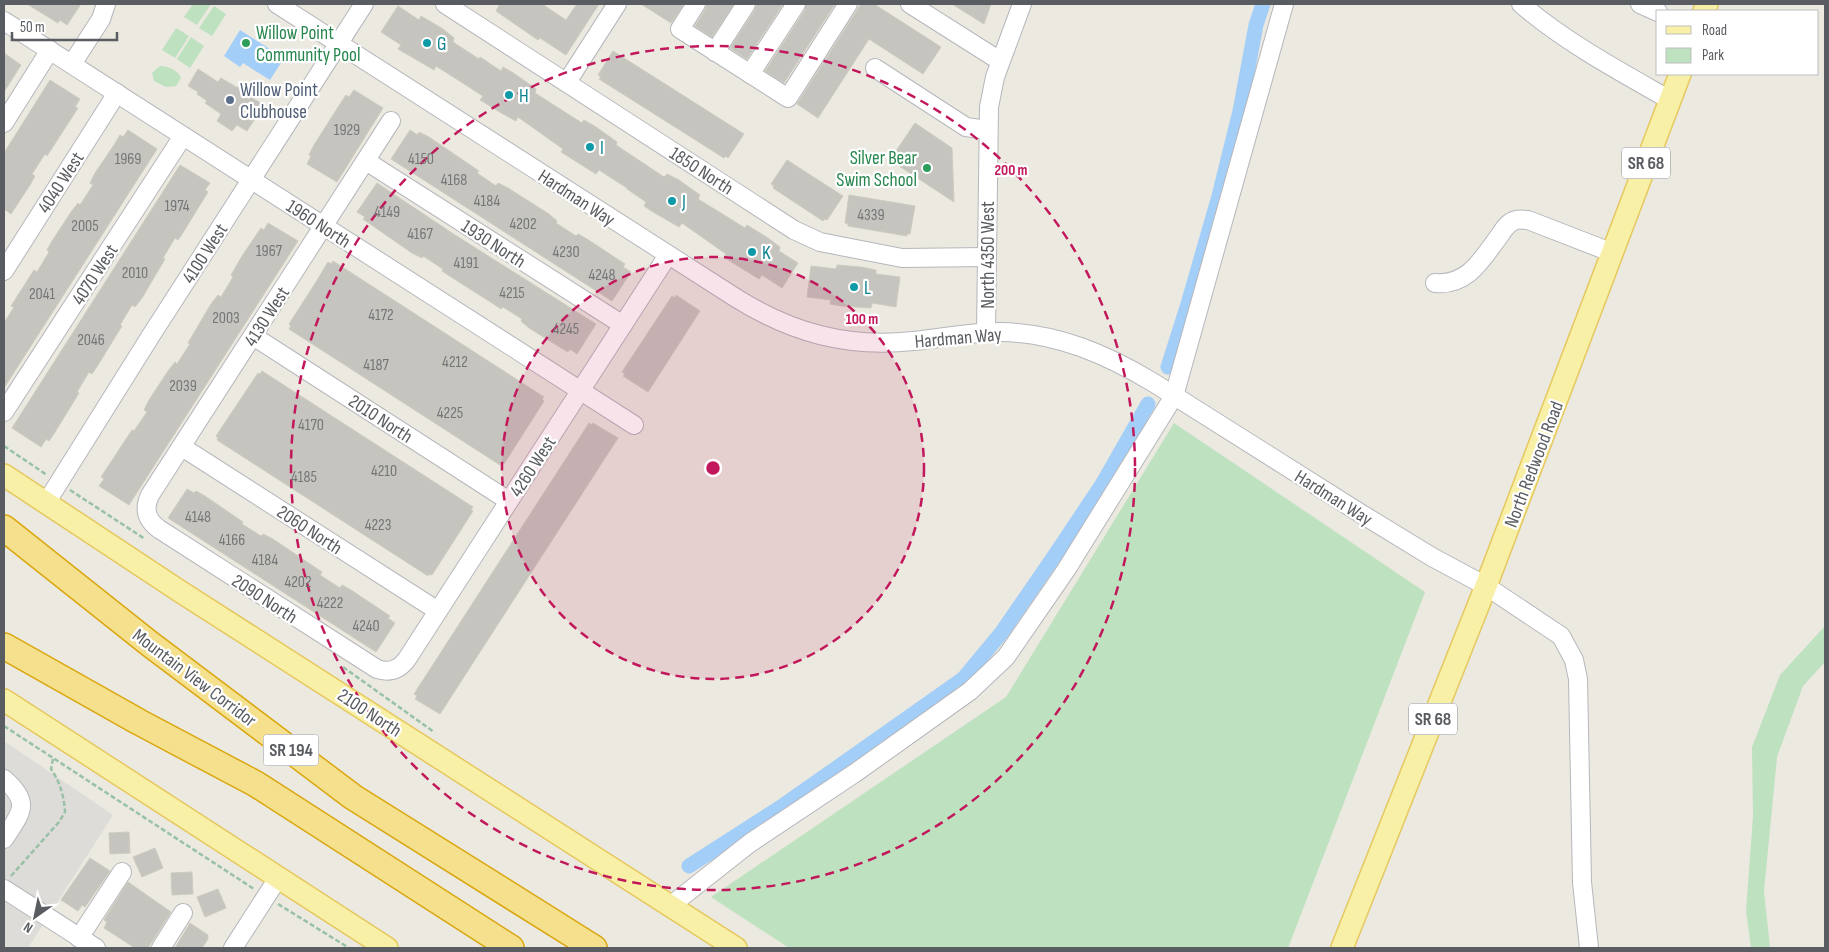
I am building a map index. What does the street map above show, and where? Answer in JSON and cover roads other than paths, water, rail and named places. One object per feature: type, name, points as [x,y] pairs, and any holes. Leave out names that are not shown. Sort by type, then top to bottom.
[{"type":"highway","name":"Mountain View Corridor","points":[[4,528],[150,644],[353,796],[594,948]]},
{"type":"highway","name":"SR 194","points":[[4,646],[139,722],[256,784],[511,948]]},
{"type":"main road","name":"North Redwood Road","points":[[1342,948],[1486,586],[1680,75]]},
{"type":"main road","name":"2100 North","points":[[4,475],[736,948]]},
{"type":"main road","points":[[4,700],[387,948]]},
{"type":"street","points":[[72,64],[101,18],[106,4]]},
{"type":"street","name":"Hardman Way","points":[[277,4],[756,311],[791,327],[813,334],[840,339],[874,343],[914,341],[986,332],[1036,335],[1076,345],[1108,357],[1432,557],[1486,586],[1561,636],[1574,660],[1578,679],[1582,882],[1589,948]]},
{"type":"street","name":"4100 West","points":[[46,503],[364,4]]},
{"type":"street","name":"1850 North","points":[[445,4],[794,230],[810,238],[830,245],[902,258],[986,257]]},
{"type":"street","points":[[566,82],[617,4]]},
{"type":"street","points":[[696,4],[680,29],[788,98],[848,4]]},
{"type":"street","points":[[715,52],[746,4]]},
{"type":"street","points":[[750,74],[796,4]]},
{"type":"street","points":[[910,4],[1000,61]]},
{"type":"street","name":"North 4350 West","points":[[986,332],[987,130],[991,94],[1000,61],[1022,4]]},
{"type":"street","points":[[670,906],[750,843],[855,773],[970,690],[1006,657],[1066,570],[1174,396],[1284,4]]},
{"type":"street","points":[[1521,4],[1541,21],[1616,69],[1670,100]]},
{"type":"street","points":[[1640,4],[1656,11]]},
{"type":"street","name":"1960 North","points":[[4,20],[634,425]]},
{"type":"street","points":[[4,123],[50,50]]},
{"type":"street","points":[[876,68],[966,127],[987,130]]},
{"type":"street","name":"4040 West","points":[[4,270],[117,93]]},
{"type":"street","name":"4130 West","points":[[146,513],[150,495],[391,121]]},
{"type":"street","name":"4070 West","points":[[4,412],[183,136]]},
{"type":"street","name":"1930 North","points":[[366,160],[622,325]]},
{"type":"street","points":[[1435,283],[1444,284],[1456,281],[1474,270],[1508,224],[1517,219],[1528,220],[1613,253]]},
{"type":"street","name":"4260 West","points":[[391,671],[403,665],[668,255]]},
{"type":"street","name":"2010 North","points":[[253,336],[509,501]]},
{"type":"street","name":"2060 North","points":[[182,447],[438,611]]},
{"type":"street","name":"2090 North","points":[[146,513],[151,522],[159,529],[371,666],[384,672],[391,671]]},
{"type":"street","points":[[4,779],[18,792],[22,806],[17,819],[4,839]]},
{"type":"street","points":[[80,938],[122,872]]},
{"type":"street","points":[[233,948],[278,878]]},
{"type":"street","points":[[5,885],[96,948]]},
{"type":"street","points":[[161,948],[183,914]]},
{"type":"water","name":"Willow Point Community Pool","points":[[240,30],[284,58],[270,80],[243,63],[240,67],[224,56]]},
{"type":"waterway","points":[[1168,367],[1219,196],[1240,111],[1256,25],[1263,4]]},
{"type":"waterway","points":[[689,866],[784,805],[963,679],[1002,632],[1055,555],[1103,483],[1148,404]]},
{"type":"place","name":"Willow Point Community Pool","points":[[246,43]]},
{"type":"place","name":"G","points":[[427,43]]},
{"type":"place","name":"H","points":[[509,95]]},
{"type":"place","name":"Willow Point Clubhouse","points":[[230,100]]},
{"type":"place","name":"I","points":[[590,147]]},
{"type":"place","name":"Silver Bear Swim School","points":[[927,168]]},
{"type":"place","name":"J","points":[[672,201]]},
{"type":"place","name":"K","points":[[752,252]]},
{"type":"place","name":"L","points":[[854,287]]}]
